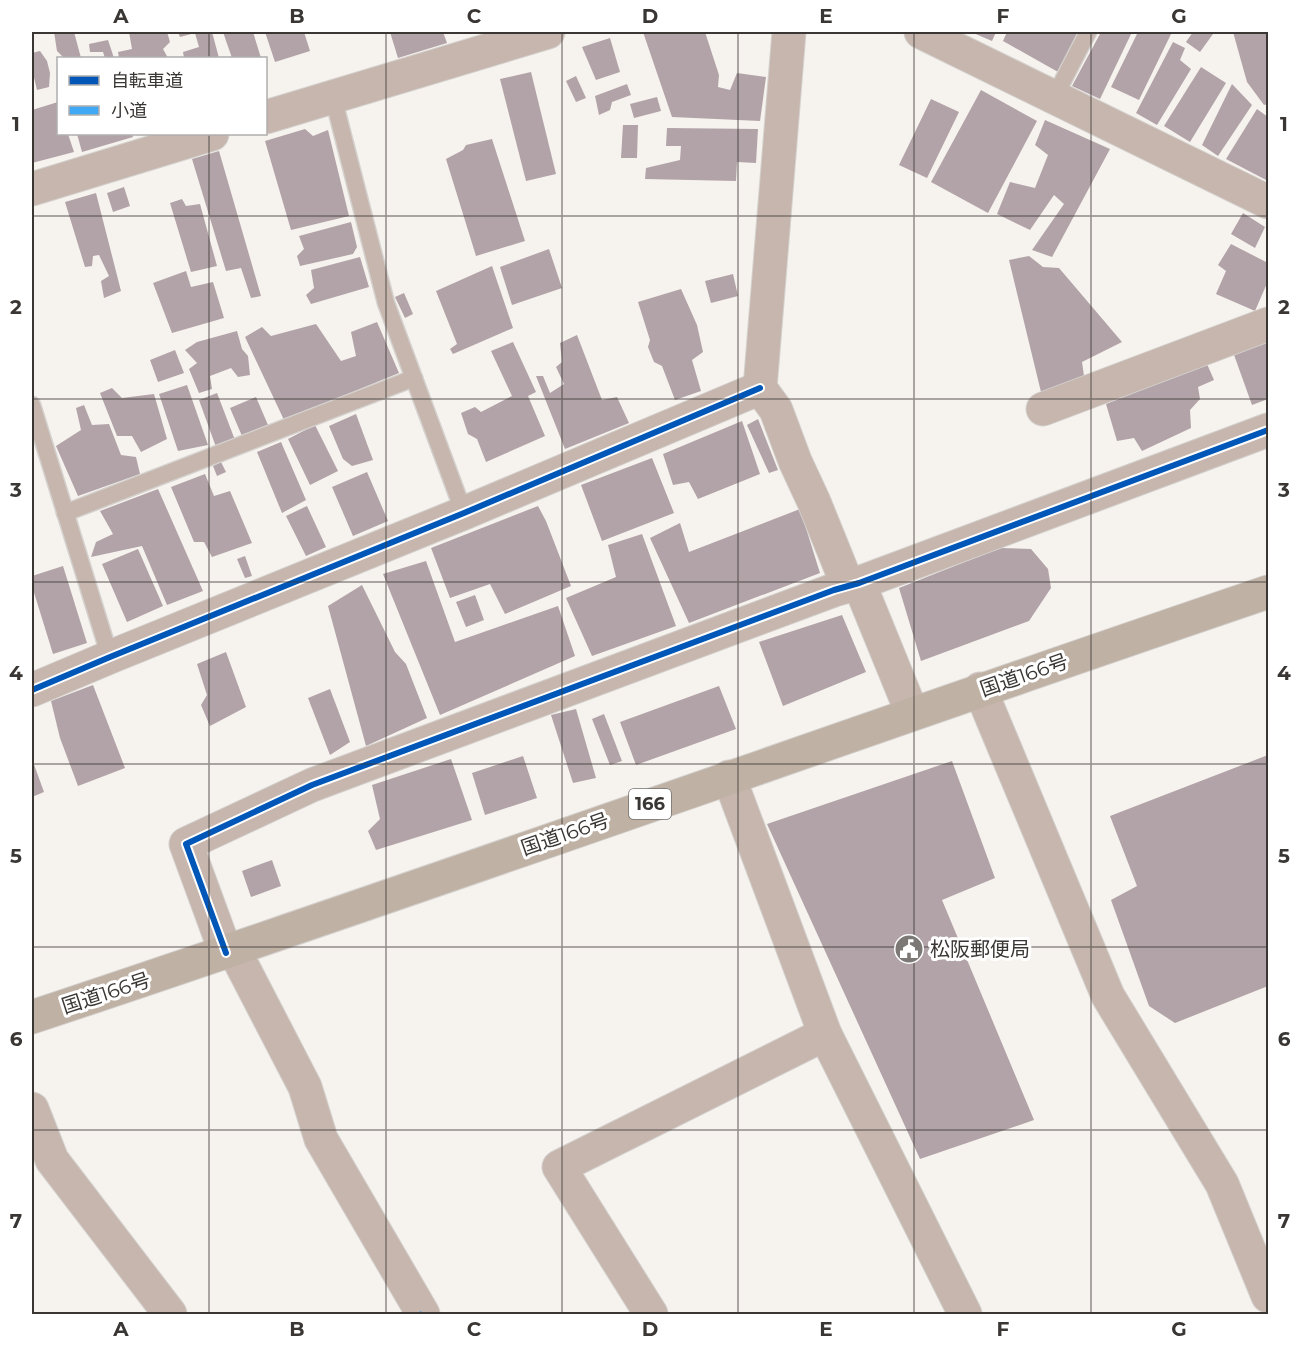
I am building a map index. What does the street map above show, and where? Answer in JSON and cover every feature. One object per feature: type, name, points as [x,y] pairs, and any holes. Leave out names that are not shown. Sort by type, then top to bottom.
[{"type":"highway","name":"国道166号","points":[[32,1017],[230,951],[912,713],[1269,592]]},
{"type":"street","points":[[267,117],[548,32]]},
{"type":"street","points":[[789,32],[760,388],[776,410],[795,461],[912,713]]},
{"type":"street","points":[[921,32],[1269,202]]},
{"type":"street","points":[[32,189],[209,135]]},
{"type":"street","points":[[1043,409],[1269,324]]},
{"type":"street","points":[[32,690],[464,513],[760,388]]},
{"type":"street","points":[[423,1314],[321,1138],[305,1087],[230,951],[186,844],[312,785],[1269,430]]},
{"type":"street","points":[[980,690],[1108,996],[1222,1184],[1269,1296]]},
{"type":"street","points":[[729,777],[825,1034],[965,1314]]},
{"type":"street","points":[[651,1314],[559,1167],[825,1034]]},
{"type":"street","points":[[32,1109],[52,1160],[170,1314]]},
{"type":"lane","points":[[1055,96],[1088,32]]},
{"type":"lane","points":[[333,97],[386,303],[464,513]]},
{"type":"lane","points":[[65,513],[414,378]]},
{"type":"lane","points":[[32,405],[110,657]]},
{"type":"building","points":[[54,32],[74,32],[81,57],[63,57],[57,51]]},
{"type":"building","points":[[129,32],[167,32],[170,42],[163,49],[167,57],[119,57],[118,52],[132,49]]},
{"type":"building","points":[[178,32],[212,32],[219,57],[184,57],[183,52],[199,47],[195,33],[180,37]]},
{"type":"building","points":[[223,32],[253,32],[261,57],[232,57]]},
{"type":"building","points":[[265,32],[304,32],[310,51],[275,62]]},
{"type":"building","points":[[390,32],[443,32],[447,43],[398,58]]},
{"type":"building","points":[[643,32],[705,32],[719,75],[718,87],[730,90],[737,73],[766,77],[760,121],[672,117]]},
{"type":"building","points":[[971,32],[996,32],[992,41]]},
{"type":"building","points":[[1007,32],[1078,32],[1058,72],[1003,41]]},
{"type":"building","points":[[1101,32],[1132,32],[1100,99],[1072,86]]},
{"type":"building","points":[[1138,32],[1172,32],[1139,100],[1111,87]]},
{"type":"building","points":[[1193,32],[1213,34],[1200,52],[1186,42]]},
{"type":"building","points":[[1233,32],[1268,32],[1268,104],[1264,105],[1247,82]]},
{"type":"building","points":[[610,38],[620,72],[596,80],[582,47]]},
{"type":"building","points":[[108,40],[114,57],[105,57],[103,52],[90,52],[89,44]]},
{"type":"building","points":[[1173,42],[1185,48],[1180,60],[1191,69],[1157,125],[1136,113]]},
{"type":"building","points":[[40,51],[47,61],[50,73],[49,87],[37,90],[32,69],[32,53]]},
{"type":"building","points":[[1201,67],[1226,83],[1190,142],[1164,126]]},
{"type":"building","points":[[531,72],[556,174],[526,181],[500,79]]},
{"type":"building","points":[[576,76],[586,98],[576,102],[566,81]]},
{"type":"building","points":[[627,84],[631,95],[612,102],[610,110],[599,115],[595,96]]},
{"type":"building","points":[[1232,84],[1252,105],[1218,156],[1202,145]]},
{"type":"building","points":[[981,90],[1037,121],[988,213],[931,182]]},
{"type":"building","points":[[657,97],[661,111],[634,118],[630,104]]},
{"type":"building","points":[[931,99],[959,112],[927,178],[899,165]]},
{"type":"building","points":[[57,102],[57,135],[68,135],[74,152],[32,163],[32,110]]},
{"type":"building","points":[[1257,109],[1268,117],[1268,181],[1226,159]]},
{"type":"building","points":[[1045,120],[1110,149],[1052,257],[1032,250],[1064,204],[1054,195],[1030,230],[997,214],[1010,182],[1035,188],[1048,155],[1035,145]]},
{"type":"building","points":[[623,125],[638,125],[637,158],[621,158]]},
{"type":"building","points":[[667,128],[758,129],[756,163],[737,162],[736,181],[645,179],[646,168],[680,160],[681,146],[666,146]]},
{"type":"building","points":[[305,129],[313,136],[328,130],[349,216],[291,230],[265,141]]},
{"type":"building","points":[[77,135],[132,135],[133,137],[82,152]]},
{"type":"building","points":[[492,139],[525,241],[476,256],[446,159],[463,150],[466,145]]},
{"type":"building","points":[[219,151],[261,296],[251,298],[241,268],[226,271],[192,159]]},
{"type":"building","points":[[124,187],[130,206],[113,212],[107,193]]},
{"type":"building","points":[[96,193],[121,291],[104,298],[101,281],[109,276],[99,255],[93,256],[92,266],[85,267],[65,202]]},
{"type":"building","points":[[182,199],[186,206],[200,204],[217,266],[191,272],[170,203]]},
{"type":"building","points":[[1243,213],[1265,227],[1255,248],[1231,234]]},
{"type":"building","points":[[351,222],[357,247],[353,254],[300,266],[297,256],[304,249],[299,236]]},
{"type":"building","points":[[1231,244],[1268,263],[1268,281],[1255,311],[1216,294],[1226,271],[1218,265]]},
{"type":"building","points":[[549,249],[562,288],[512,305],[500,267]]},
{"type":"building","points":[[1029,256],[1043,267],[1059,268],[1122,342],[1082,362],[1084,376],[1061,387],[1041,392],[1009,260]]},
{"type":"building","points":[[360,257],[369,287],[311,304],[306,295],[314,288],[311,270]]},
{"type":"building","points":[[492,266],[513,328],[453,354],[450,349],[457,344],[436,291]]},
{"type":"building","points":[[186,271],[191,287],[213,282],[224,318],[172,333],[153,283]]},
{"type":"building","points":[[733,274],[738,296],[711,303],[705,281]]},
{"type":"building","points":[[681,289],[697,325],[703,352],[692,360],[701,391],[675,400],[662,366],[654,362],[648,347],[650,340],[638,302]]},
{"type":"building","points":[[404,293],[413,314],[405,318],[395,297]]},
{"type":"building","points":[[377,322],[399,373],[284,420],[245,337],[262,327],[271,336],[316,324],[341,361],[356,356],[351,332]]},
{"type":"building","points":[[237,331],[242,349],[248,356],[250,375],[238,377],[231,368],[210,376],[212,389],[199,393],[189,369],[197,363],[185,350],[197,342]]},
{"type":"building","points":[[577,335],[602,400],[617,397],[629,423],[565,449],[536,376],[543,376],[550,393],[564,384],[556,367],[562,362],[560,343]]},
{"type":"building","points":[[1268,339],[1268,399],[1252,405],[1233,352]]},
{"type":"building","points":[[513,342],[536,392],[528,396],[545,436],[486,462],[477,439],[468,434],[461,413],[475,407],[481,412],[512,396],[491,351]]},
{"type":"building","points":[[175,350],[184,373],[158,382],[150,360]]},
{"type":"building","points":[[1207,364],[1214,380],[1198,387],[1200,399],[1190,410],[1191,428],[1142,451],[1134,438],[1117,441],[1106,404]]},
{"type":"building","points":[[187,385],[208,445],[178,451],[159,394]]},
{"type":"building","points":[[112,388],[122,398],[154,394],[167,439],[141,452],[132,436],[117,436],[100,393]]},
{"type":"building","points":[[217,393],[235,440],[216,447],[199,400]]},
{"type":"building","points":[[256,397],[268,425],[242,436],[230,408]]},
{"type":"building","points":[[84,405],[92,425],[109,424],[121,455],[136,457],[140,474],[78,496],[56,446],[81,430],[76,408]]},
{"type":"building","points":[[356,414],[373,460],[352,466],[343,459],[329,426]]},
{"type":"building","points":[[758,419],[778,470],[769,473],[747,425]]},
{"type":"building","points":[[742,421],[760,474],[698,499],[689,482],[673,485],[663,454]]},
{"type":"building","points":[[315,425],[338,471],[310,485],[288,439]]},
{"type":"building","points":[[281,442],[306,500],[282,513],[257,452]]},
{"type":"building","points":[[652,458],[674,513],[602,541],[581,485]]},
{"type":"building","points":[[221,462],[226,472],[217,476],[213,466]]},
{"type":"building","points":[[367,472],[388,521],[353,536],[332,487]]},
{"type":"building","points":[[205,474],[214,496],[230,491],[252,543],[212,557],[204,542],[194,542],[171,487]]},
{"type":"building","points":[[158,489],[203,591],[167,605],[142,546],[91,557],[96,542],[113,534],[100,511]]},
{"type":"building","points":[[307,506],[326,547],[306,556],[286,516]]},
{"type":"building","points":[[538,506],[571,586],[505,614],[490,584],[450,598],[431,548]]},
{"type":"building","points":[[800,509],[820,573],[689,623],[650,538],[680,523],[689,552]]},
{"type":"building","points":[[642,534],[676,626],[592,656],[566,598],[616,577],[608,545]]},
{"type":"building","points":[[1000,548],[1031,549],[1048,569],[1051,588],[1029,621],[921,661],[899,588]]},
{"type":"building","points":[[138,549],[163,606],[127,622],[102,564]]},
{"type":"building","points":[[245,556],[252,576],[245,578],[237,559]]},
{"type":"building","points":[[426,561],[455,642],[558,606],[575,656],[440,715],[383,574]]},
{"type":"building","points":[[63,566],[87,643],[53,654],[32,586],[32,576]]},
{"type":"building","points":[[362,585],[395,652],[406,664],[427,718],[366,746],[328,606]]},
{"type":"building","points":[[475,595],[484,620],[466,627],[456,602]]},
{"type":"building","points":[[842,615],[866,672],[783,706],[759,642]]},
{"type":"building","points":[[226,652],[246,707],[210,726],[201,705],[207,695],[197,664]]},
{"type":"building","points":[[93,685],[125,768],[78,786],[60,738],[51,701]]},
{"type":"building","points":[[719,686],[736,729],[636,765],[620,722]]},
{"type":"building","points":[[330,689],[350,742],[330,755],[308,698]]},
{"type":"building","points":[[576,709],[596,778],[573,783],[551,715]]},
{"type":"building","points":[[604,714],[622,761],[610,765],[592,719]]},
{"type":"building","points":[[1268,755],[1268,986],[1175,1023],[1149,1006],[1111,900],[1137,886],[1110,816]]},
{"type":"building","points":[[523,756],[537,798],[485,815],[472,773]]},
{"type":"building","points":[[32,759],[44,792],[32,797]]},
{"type":"building","points":[[451,759],[472,820],[376,850],[368,831],[380,819],[372,785]]},
{"type":"building","points":[[952,761],[995,878],[942,900],[1034,1120],[920,1159],[767,824]]},
{"type":"building","points":[[272,860],[281,886],[251,897],[242,871]]},
{"type":"cycle path","points":[[32,690],[464,513],[760,388]]},
{"type":"cycle path","points":[[226,953],[186,844],[312,785],[1268,430]]},
{"type":"place","name":"松阪郵便局","points":[[909,949]]}]
